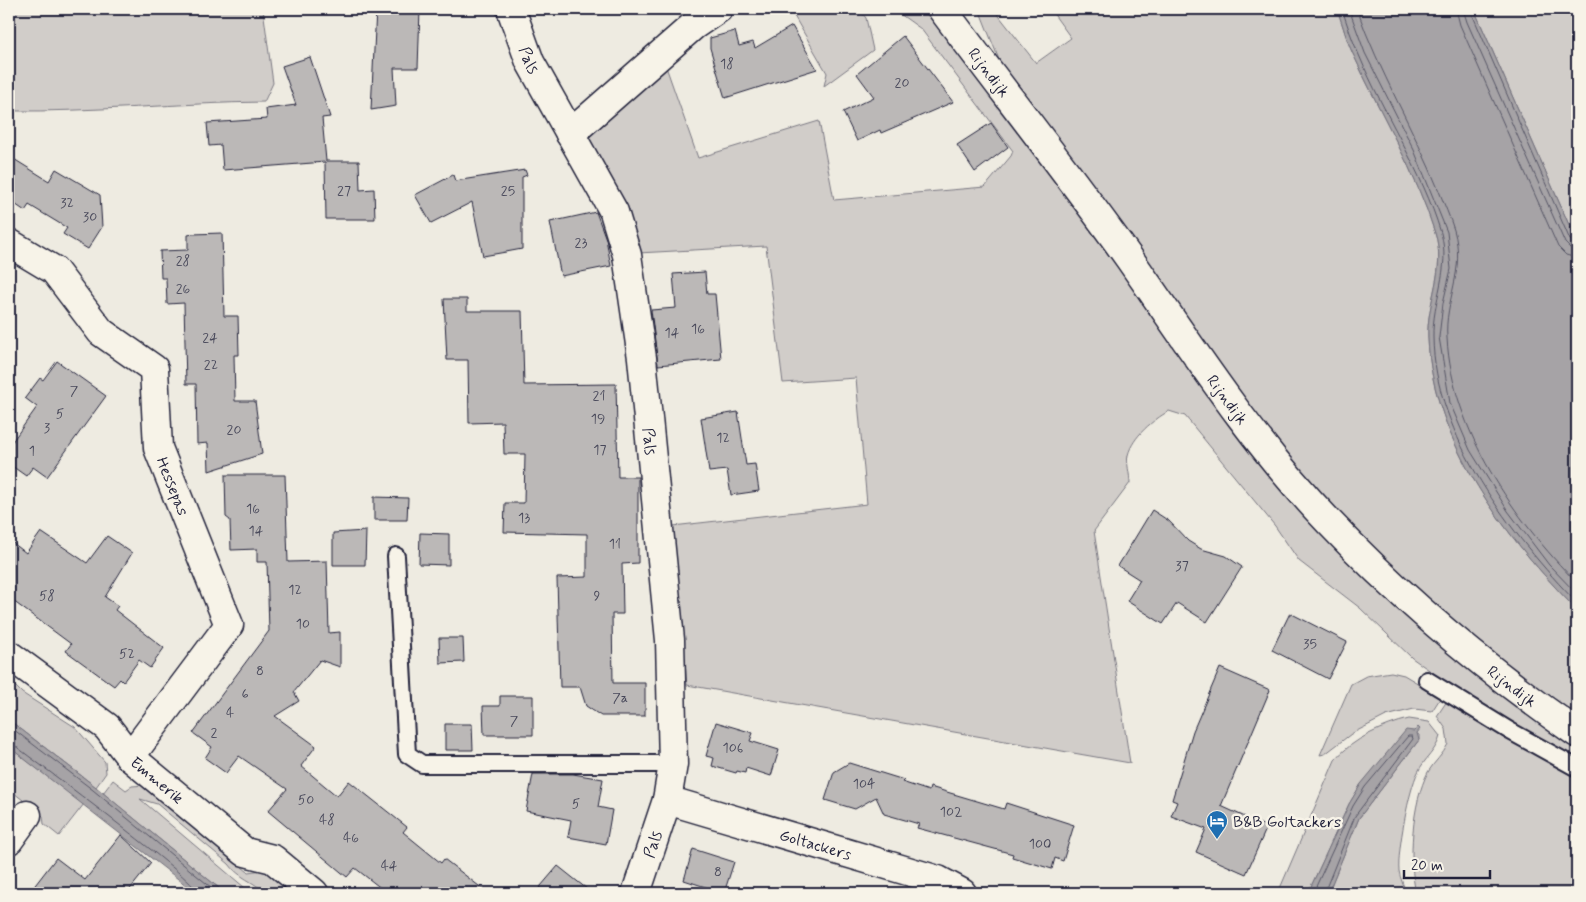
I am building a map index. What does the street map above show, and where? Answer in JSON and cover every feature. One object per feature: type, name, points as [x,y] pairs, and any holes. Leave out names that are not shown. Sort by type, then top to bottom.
[{"type":"street","name":"Pals","points":[[510,9],[530,62],[614,212],[627,255],[642,358],[670,640],[672,764],[667,800],[636,893]]},
{"type":"street","points":[[570,134],[693,26],[718,9]]},
{"type":"street","points":[[931,9],[941,9]]},
{"type":"street","name":"Rijndijk","points":[[941,9],[1127,255],[1232,405],[1328,522],[1427,617],[1521,694],[1577,732]]},
{"type":"street","name":"Hessepas","points":[[9,243],[54,270],[100,332],[154,369],[158,448],[229,625],[130,757]]},
{"type":"street","name":"Emmerik","points":[[9,655],[107,727],[130,757],[245,852],[273,859],[314,893]]},
{"type":"street","name":"Goltackers","points":[[667,800],[938,880],[962,893]]},
{"type":"street","points":[[9,840],[27,815]]},
{"type":"lane","points":[[396,556],[407,754],[422,764],[672,764]]},
{"type":"lane","points":[[1427,680],[1510,731],[1577,768]]},
{"type":"shaded area","points":[[9,9],[263,9],[273,83],[264,102],[9,111]]},
{"type":"shaded area","points":[[790,9],[859,9],[866,18],[873,50],[824,86],[827,73]]},
{"type":"shaded area","points":[[893,9],[918,9],[944,26],[1254,447],[1577,741],[1577,763],[1493,715],[1412,658],[1360,608],[1299,561],[1275,526],[1185,416],[1169,411],[1150,424],[1134,441],[1128,455],[1130,483],[1094,531],[1130,763],[687,685],[673,526],[867,504],[856,378],[783,383],[766,246],[638,253],[587,138],[589,132],[664,61],[698,158],[819,121],[834,200],[985,187],[1013,151],[921,29]]},
{"type":"shaded area","points":[[979,9],[1001,9],[996,12],[1036,63],[1071,38],[1050,9],[1337,9],[1352,52],[1408,166],[1435,233],[1439,260],[1428,325],[1428,338],[1433,377],[1443,414],[1458,451],[1500,520],[1525,552],[1577,610],[1577,721],[1441,616],[1285,459],[1007,80]]},
{"type":"shaded area","points":[[1474,9],[1577,9],[1577,243]]},
{"type":"shaded area","points":[[1391,672],[1404,675],[1441,697],[1432,711],[1414,709],[1386,716],[1351,734],[1325,754],[1320,755],[1351,684],[1366,676]]},
{"type":"shaded area","points":[[9,680],[22,693],[75,727],[105,762],[106,773],[96,787],[9,720]]},
{"type":"shaded area","points":[[1447,701],[1577,779],[1577,893],[1416,893],[1412,865],[1415,815],[1418,799],[1428,772],[1448,744],[1446,729],[1437,716]]},
{"type":"shaded area","points":[[1409,719],[1429,722],[1440,736],[1436,746],[1418,772],[1408,806],[1399,862],[1400,874],[1406,893],[1328,893],[1359,818],[1419,740],[1419,735],[1414,732],[1361,784],[1349,804],[1308,893],[1278,893],[1335,760],[1359,739],[1389,725]]},
{"type":"shaded area","points":[[9,747],[84,804],[59,836],[44,824],[43,816],[9,789]]},
{"type":"shaded area","points":[[113,780],[126,790],[132,786],[145,785],[248,872],[269,869],[298,893],[266,893],[237,873],[229,864],[157,804],[140,799],[251,893],[225,893],[103,793]]},
{"type":"water","points":[[1337,9],[1474,9],[1577,243],[1577,610],[1525,552],[1500,520],[1458,451],[1443,414],[1433,377],[1428,338],[1428,325],[1439,260],[1435,233],[1408,166],[1352,52]]},
{"type":"water","points":[[9,720],[96,787],[225,893],[196,893],[9,747]]},
{"type":"water","points":[[1418,727],[1420,729],[1417,733],[1419,740],[1359,818],[1328,893],[1308,893],[1349,804],[1361,784],[1406,730],[1414,731]]},
{"type":"building","points":[[376,9],[420,9],[418,68],[394,68],[396,106],[371,110]]},
{"type":"building","points":[[792,26],[817,69],[725,98],[710,48],[710,38],[735,31],[739,46],[753,42],[755,48]]},
{"type":"building","points":[[903,36],[953,102],[881,133],[880,130],[857,141],[843,112],[874,97],[857,74]]},
{"type":"building","points":[[310,57],[330,117],[322,118],[326,161],[359,161],[360,190],[374,189],[375,219],[326,219],[325,162],[223,170],[221,145],[209,146],[207,123],[267,119],[266,109],[296,105],[282,66]]},
{"type":"building","points":[[991,123],[1008,147],[975,172],[957,145]]},
{"type":"building","points":[[9,156],[49,181],[56,169],[100,195],[102,227],[88,249],[63,234],[67,228],[29,205],[25,211],[9,200]]},
{"type":"building","points":[[525,170],[527,175],[522,177],[522,249],[483,256],[472,202],[431,223],[415,195],[453,175],[455,181]]},
{"type":"building","points":[[596,212],[606,239],[611,266],[561,276],[550,222]]},
{"type":"building","points":[[222,233],[224,316],[238,316],[239,355],[234,355],[235,401],[255,401],[262,454],[209,471],[208,443],[197,444],[196,384],[186,384],[184,303],[167,304],[166,278],[161,278],[160,251],[188,250],[188,235]]},
{"type":"building","points":[[705,272],[707,294],[715,294],[721,359],[658,365],[651,310],[676,308],[673,274]]},
{"type":"building","points":[[444,299],[467,299],[467,311],[522,311],[524,385],[616,384],[618,477],[638,477],[638,563],[622,564],[623,614],[612,614],[613,683],[645,683],[645,716],[601,716],[586,706],[580,687],[560,687],[557,578],[587,577],[587,534],[504,532],[505,503],[524,503],[525,454],[504,454],[503,422],[469,423],[468,360],[447,360]]},
{"type":"building","points":[[57,361],[106,396],[47,477],[33,467],[26,476],[9,464],[9,446],[37,407],[25,398],[40,378],[43,380]]},
{"type":"building","points":[[738,412],[746,465],[755,464],[759,491],[731,495],[727,470],[709,472],[701,418]]},
{"type":"building","points":[[225,475],[285,475],[288,562],[327,561],[329,633],[340,632],[340,667],[320,660],[294,692],[299,701],[275,716],[316,746],[301,766],[337,796],[349,781],[407,827],[403,832],[441,863],[444,859],[488,893],[387,893],[355,868],[347,877],[268,811],[287,789],[239,756],[226,773],[205,758],[212,747],[193,733],[269,631],[267,562],[257,562],[257,549],[231,550],[230,520],[226,517]]},
{"type":"building","points":[[374,497],[408,498],[407,520],[374,520]]},
{"type":"building","points":[[1152,510],[1169,521],[1188,541],[1201,549],[1226,556],[1242,567],[1207,622],[1177,603],[1163,624],[1127,601],[1140,580],[1118,566]]},
{"type":"building","points":[[366,531],[365,565],[333,565],[333,533]]},
{"type":"building","points":[[41,532],[87,563],[107,536],[132,553],[105,597],[118,606],[115,610],[164,648],[150,668],[139,660],[123,682],[120,679],[114,686],[66,651],[71,644],[9,598],[9,540],[26,553]]},
{"type":"building","points":[[420,533],[449,534],[449,565],[419,564]]},
{"type":"building","points":[[1290,613],[1347,642],[1328,679],[1272,650]]},
{"type":"building","points":[[439,638],[463,638],[464,662],[440,663]]},
{"type":"building","points":[[1220,668],[1270,690],[1221,806],[1267,827],[1246,874],[1196,852],[1206,829],[1171,816],[1177,802],[1172,800],[1193,731]]},
{"type":"building","points":[[500,696],[533,696],[533,735],[484,735],[483,706],[500,706]]},
{"type":"building","points":[[716,722],[753,733],[750,741],[779,750],[771,776],[746,768],[745,773],[737,771],[736,773],[712,766],[714,758],[706,756]]},
{"type":"building","points":[[445,724],[472,724],[473,750],[445,750]]},
{"type":"building","points":[[849,763],[904,780],[902,782],[929,791],[930,787],[1004,809],[1006,803],[1074,825],[1063,861],[1055,858],[1052,869],[1012,857],[1013,854],[917,828],[919,824],[884,814],[876,797],[855,809],[825,800],[834,772]]},
{"type":"building","points":[[533,774],[573,774],[603,779],[598,807],[612,810],[606,844],[568,837],[571,820],[526,811]]},
{"type":"building","points":[[121,835],[151,863],[127,893],[29,893],[56,858],[85,880]]},
{"type":"building","points":[[693,849],[734,862],[724,893],[684,880]]},
{"type":"building","points":[[558,866],[592,893],[535,893]]},
{"type":"place","name":"B&B Goltackers","points":[[1217,840]]}]
